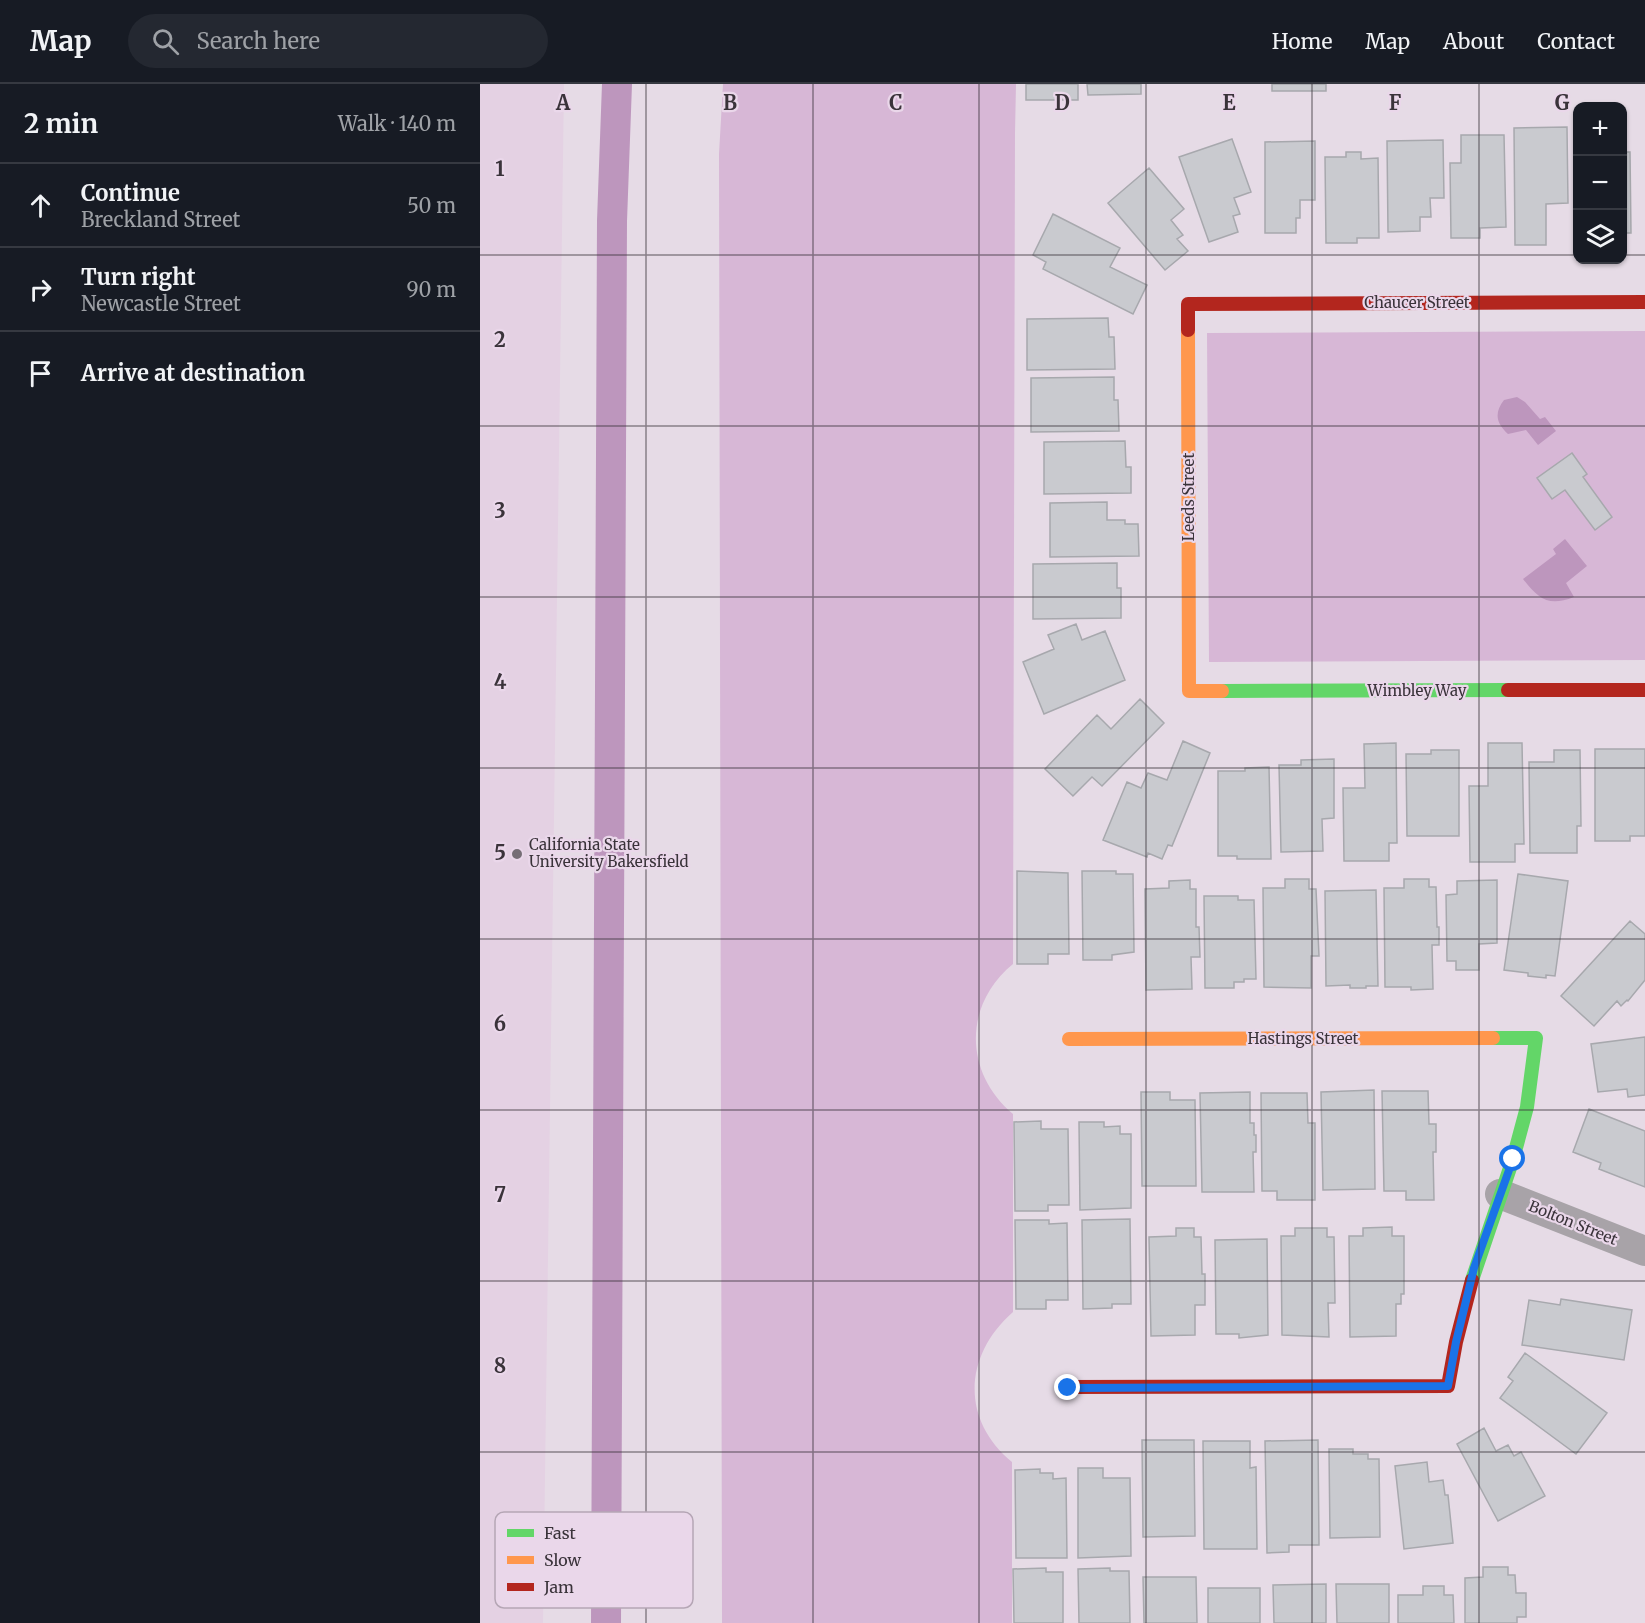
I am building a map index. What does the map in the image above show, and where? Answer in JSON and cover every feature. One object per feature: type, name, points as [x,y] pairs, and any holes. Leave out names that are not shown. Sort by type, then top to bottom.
[{"type":"street","name":"Chaucer Street","points":[[1188,304],[1645,302]]},
{"type":"street","name":"Leeds Street","points":[[1188,304],[1189,691]]},
{"type":"street","name":"Wimbley Way","points":[[1189,691],[1645,690]]},
{"type":"street","name":"Hastings Street","points":[[1069,1039],[1536,1038],[1527,1107],[1513,1159],[1500,1194]]},
{"type":"street","name":"Bolton Street","points":[[1500,1194],[1645,1251]]},
{"type":"street","points":[[1068,1388],[1448,1386],[1474,1268],[1500,1194]]},
{"type":"shaded area","name":"California State University Bakersfield","points":[[480,84],[564,84],[545,1512],[495,1512],[495,1608],[543,1608],[543,1623],[480,1623]]},
{"type":"shaded area","points":[[723,84],[1016,84],[1013,964],[997,981],[985,999],[978,1019],[976,1039],[978,1059],[985,1079],[997,1097],[1013,1114],[1013,1312],[997,1329],[985,1348],[977,1367],[975,1387],[977,1407],[983,1426],[995,1445],[1012,1462],[1012,1623],[722,1623],[719,154]]},
{"type":"shaded area","points":[[1645,331],[1645,660],[1209,662],[1207,333]]},
{"type":"shaded area","points":[[1517,397],[1525,402],[1540,419],[1545,417],[1556,431],[1538,445],[1526,430],[1508,434],[1499,422],[1499,409],[1504,400]]},
{"type":"shaded area","points":[[1565,539],[1587,566],[1566,583],[1574,597],[1551,601],[1539,596],[1523,579],[1556,554],[1553,549]]},
{"type":"building","points":[[1026,84],[1078,84],[1078,100],[1026,100]]},
{"type":"building","points":[[1087,84],[1141,84],[1141,94],[1088,95]]},
{"type":"building","points":[[1272,84],[1326,84],[1326,91],[1272,91]]},
{"type":"building","points":[[1567,127],[1568,203],[1546,204],[1546,245],[1515,245],[1514,128]]},
{"type":"building","points":[[1461,135],[1504,135],[1506,227],[1480,228],[1480,238],[1451,238],[1450,163],[1461,163]]},
{"type":"building","points":[[1232,139],[1251,192],[1234,198],[1240,214],[1233,216],[1238,232],[1209,242],[1179,157]]},
{"type":"building","points":[[1443,140],[1444,198],[1430,198],[1431,217],[1420,217],[1420,231],[1388,232],[1387,141]]},
{"type":"building","points":[[1315,141],[1315,200],[1300,200],[1300,218],[1296,218],[1296,233],[1265,233],[1265,142]]},
{"type":"building","points":[[1346,152],[1361,152],[1361,159],[1378,158],[1379,238],[1357,238],[1357,243],[1326,243],[1325,157],[1346,157]]},
{"type":"building","points":[[1627,152],[1630,152],[1631,233],[1627,233]]},
{"type":"building","points":[[1149,168],[1184,209],[1171,220],[1183,235],[1177,239],[1188,251],[1165,270],[1108,203]]},
{"type":"building","points":[[1053,214],[1120,248],[1110,267],[1147,285],[1133,314],[1043,269],[1046,262],[1033,255]]},
{"type":"building","points":[[1108,318],[1109,337],[1114,337],[1115,369],[1027,370],[1027,319]]},
{"type":"building","points":[[1114,377],[1114,400],[1118,400],[1119,431],[1031,432],[1031,378]]},
{"type":"building","points":[[1125,441],[1126,467],[1131,467],[1131,493],[1044,494],[1044,442]]},
{"type":"building","points":[[1572,453],[1587,474],[1583,477],[1612,517],[1595,530],[1565,490],[1552,499],[1537,478]]},
{"type":"building","points":[[1107,502],[1107,520],[1125,520],[1125,524],[1138,524],[1139,556],[1050,557],[1050,503]]},
{"type":"building","points":[[1117,563],[1117,588],[1121,588],[1121,618],[1033,619],[1033,564]]},
{"type":"building","points":[[1076,624],[1082,640],[1105,631],[1125,680],[1044,714],[1023,662],[1054,649],[1048,635]]},
{"type":"building","points":[[1140,699],[1164,723],[1102,786],[1092,777],[1073,796],[1045,769],[1097,715],[1111,729]]},
{"type":"building","points":[[1183,741],[1210,753],[1172,846],[1168,845],[1162,859],[1148,853],[1147,857],[1103,840],[1127,782],[1141,788],[1148,773],[1167,780]]},
{"type":"building","points":[[1396,743],[1397,843],[1389,843],[1389,861],[1344,861],[1343,788],[1365,788],[1364,744]]},
{"type":"building","points":[[1488,743],[1522,743],[1524,844],[1515,844],[1515,862],[1470,862],[1469,786],[1488,786]]},
{"type":"building","points":[[1595,749],[1645,749],[1645,836],[1630,836],[1630,841],[1595,841]]},
{"type":"building","points":[[1431,750],[1459,750],[1459,836],[1407,836],[1406,754],[1431,754]]},
{"type":"building","points":[[1554,750],[1580,750],[1581,826],[1577,826],[1577,853],[1530,853],[1529,762],[1554,762]]},
{"type":"building","points":[[1334,759],[1334,818],[1322,819],[1323,851],[1281,852],[1279,765],[1301,765],[1301,760]]},
{"type":"building","points":[[1269,767],[1271,859],[1237,859],[1237,856],[1218,856],[1218,771],[1245,771],[1245,768]]},
{"type":"building","points":[[1017,871],[1068,873],[1069,954],[1048,954],[1048,964],[1017,964]]},
{"type":"building","points":[[1082,871],[1116,871],[1116,874],[1133,874],[1134,952],[1112,955],[1112,960],[1083,960]]},
{"type":"building","points":[[1518,874],[1568,881],[1555,976],[1546,975],[1546,978],[1528,976],[1528,973],[1504,970]]},
{"type":"building","points":[[1285,879],[1309,879],[1309,889],[1316,889],[1319,956],[1311,956],[1311,988],[1264,987],[1263,888],[1285,888]]},
{"type":"building","points":[[1404,879],[1429,879],[1429,887],[1436,887],[1439,945],[1432,945],[1433,989],[1411,990],[1411,987],[1385,987],[1384,888],[1404,888]]},
{"type":"building","points":[[1190,880],[1190,889],[1196,889],[1196,927],[1199,927],[1200,957],[1191,957],[1192,989],[1146,990],[1145,889],[1169,888],[1169,881]]},
{"type":"building","points":[[1497,880],[1497,943],[1479,944],[1479,970],[1456,970],[1456,961],[1447,961],[1446,895],[1457,894],[1457,881]]},
{"type":"building","points":[[1376,890],[1378,986],[1350,988],[1350,985],[1326,986],[1325,891]]},
{"type":"building","points":[[1204,896],[1238,896],[1238,900],[1254,900],[1256,979],[1234,982],[1234,988],[1205,988]]},
{"type":"building","points":[[1630,921],[1645,934],[1645,980],[1628,1001],[1621,1006],[1617,1001],[1594,1026],[1561,996]]},
{"type":"building","points":[[1645,1037],[1645,1095],[1628,1097],[1627,1089],[1598,1092],[1591,1044]]},
{"type":"building","points":[[1374,1090],[1375,1189],[1323,1190],[1321,1092]]},
{"type":"building","points":[[1382,1091],[1428,1091],[1429,1124],[1436,1124],[1436,1152],[1433,1152],[1434,1200],[1406,1200],[1406,1191],[1384,1191]]},
{"type":"building","points":[[1141,1092],[1170,1092],[1170,1100],[1195,1100],[1196,1186],[1142,1186]]},
{"type":"building","points":[[1250,1092],[1250,1123],[1254,1123],[1254,1135],[1256,1135],[1256,1152],[1253,1152],[1254,1192],[1202,1192],[1200,1093]]},
{"type":"building","points":[[1261,1093],[1307,1093],[1308,1123],[1315,1123],[1315,1200],[1277,1200],[1277,1191],[1262,1191]]},
{"type":"building","points":[[1589,1109],[1645,1131],[1645,1187],[1599,1169],[1601,1163],[1573,1152]]},
{"type":"building","points":[[1041,1121],[1041,1129],[1068,1129],[1069,1205],[1048,1205],[1048,1211],[1015,1211],[1014,1122]]},
{"type":"building","points":[[1079,1122],[1104,1122],[1104,1127],[1120,1126],[1120,1134],[1131,1134],[1131,1208],[1080,1210]]},
{"type":"building","points":[[1130,1219],[1131,1304],[1112,1304],[1112,1308],[1083,1309],[1082,1220]]},
{"type":"building","points":[[1015,1220],[1049,1220],[1049,1224],[1067,1223],[1068,1300],[1046,1300],[1046,1309],[1016,1309]]},
{"type":"building","points":[[1392,1227],[1392,1236],[1404,1236],[1404,1294],[1401,1294],[1401,1304],[1396,1304],[1396,1336],[1350,1337],[1349,1236],[1363,1236],[1363,1228]]},
{"type":"building","points":[[1176,1228],[1194,1228],[1194,1237],[1201,1237],[1202,1274],[1205,1274],[1205,1305],[1195,1305],[1195,1335],[1151,1336],[1149,1237],[1176,1236]]},
{"type":"building","points":[[1295,1228],[1327,1228],[1327,1237],[1334,1237],[1335,1303],[1328,1303],[1329,1337],[1282,1335],[1281,1236],[1295,1236]]},
{"type":"building","points":[[1267,1239],[1268,1335],[1239,1338],[1239,1334],[1216,1334],[1215,1240]]},
{"type":"building","points":[[1561,1299],[1632,1310],[1624,1360],[1522,1345],[1529,1300],[1560,1305]]},
{"type":"building","points":[[1525,1353],[1607,1413],[1576,1454],[1500,1398],[1513,1381],[1508,1377]]},
{"type":"building","points":[[1484,1428],[1496,1451],[1508,1445],[1514,1456],[1521,1452],[1545,1496],[1498,1521],[1457,1444]]},
{"type":"building","points":[[1142,1440],[1194,1440],[1195,1536],[1143,1537]]},
{"type":"building","points":[[1318,1440],[1319,1545],[1289,1545],[1289,1552],[1267,1553],[1265,1441]]},
{"type":"building","points":[[1203,1441],[1250,1441],[1250,1468],[1256,1467],[1257,1549],[1204,1549]]},
{"type":"building","points":[[1329,1449],[1353,1449],[1353,1454],[1368,1454],[1368,1459],[1379,1459],[1380,1537],[1330,1538]]},
{"type":"building","points":[[1427,1462],[1429,1482],[1443,1480],[1445,1495],[1448,1495],[1453,1543],[1404,1549],[1395,1466]]},
{"type":"building","points":[[1078,1468],[1103,1468],[1103,1478],[1130,1478],[1131,1556],[1078,1558]]},
{"type":"building","points":[[1040,1469],[1040,1473],[1053,1473],[1053,1479],[1066,1478],[1067,1558],[1016,1558],[1015,1470]]},
{"type":"building","points":[[1483,1567],[1508,1567],[1508,1575],[1515,1575],[1516,1593],[1526,1593],[1526,1617],[1517,1617],[1517,1623],[1465,1623],[1465,1578],[1483,1577]]},
{"type":"building","points":[[1046,1568],[1046,1572],[1063,1572],[1063,1623],[1014,1623],[1013,1569]]},
{"type":"building","points":[[1110,1568],[1110,1571],[1129,1571],[1130,1623],[1079,1623],[1078,1569]]},
{"type":"building","points":[[1143,1577],[1196,1577],[1197,1623],[1144,1623]]},
{"type":"building","points":[[1326,1584],[1326,1623],[1274,1623],[1273,1585]]},
{"type":"building","points":[[1336,1584],[1389,1584],[1389,1623],[1337,1623]]},
{"type":"building","points":[[1423,1586],[1444,1586],[1444,1595],[1453,1595],[1454,1623],[1398,1623],[1398,1595],[1423,1595]]},
{"type":"building","points":[[1208,1588],[1260,1588],[1260,1623],[1208,1623]]},
{"type":"waterway","points":[[606,1512],[612,221],[617,84]]},
{"type":"waterway","points":[[606,1608],[606,1623]]},
{"type":"traffic: fast","points":[[1222,691],[1508,690]]},
{"type":"traffic: fast","points":[[1472,1280],[1513,1159],[1527,1107],[1536,1038],[1493,1038]]},
{"type":"traffic: slow","points":[[1188,330],[1189,691],[1222,691]]},
{"type":"traffic: slow","points":[[1069,1039],[1493,1038]]},
{"type":"traffic: jam","points":[[1188,330],[1188,304],[1645,302]]},
{"type":"traffic: jam","points":[[1508,690],[1645,690]]},
{"type":"traffic: jam","points":[[1068,1387],[1448,1386],[1456,1342],[1472,1280]]},
{"type":"place","name":"California State University Bakersfield","points":[[517,854]]},
{"type":"route","points":[[1068,1388],[1448,1386],[1474,1268],[1513,1159]]}]
